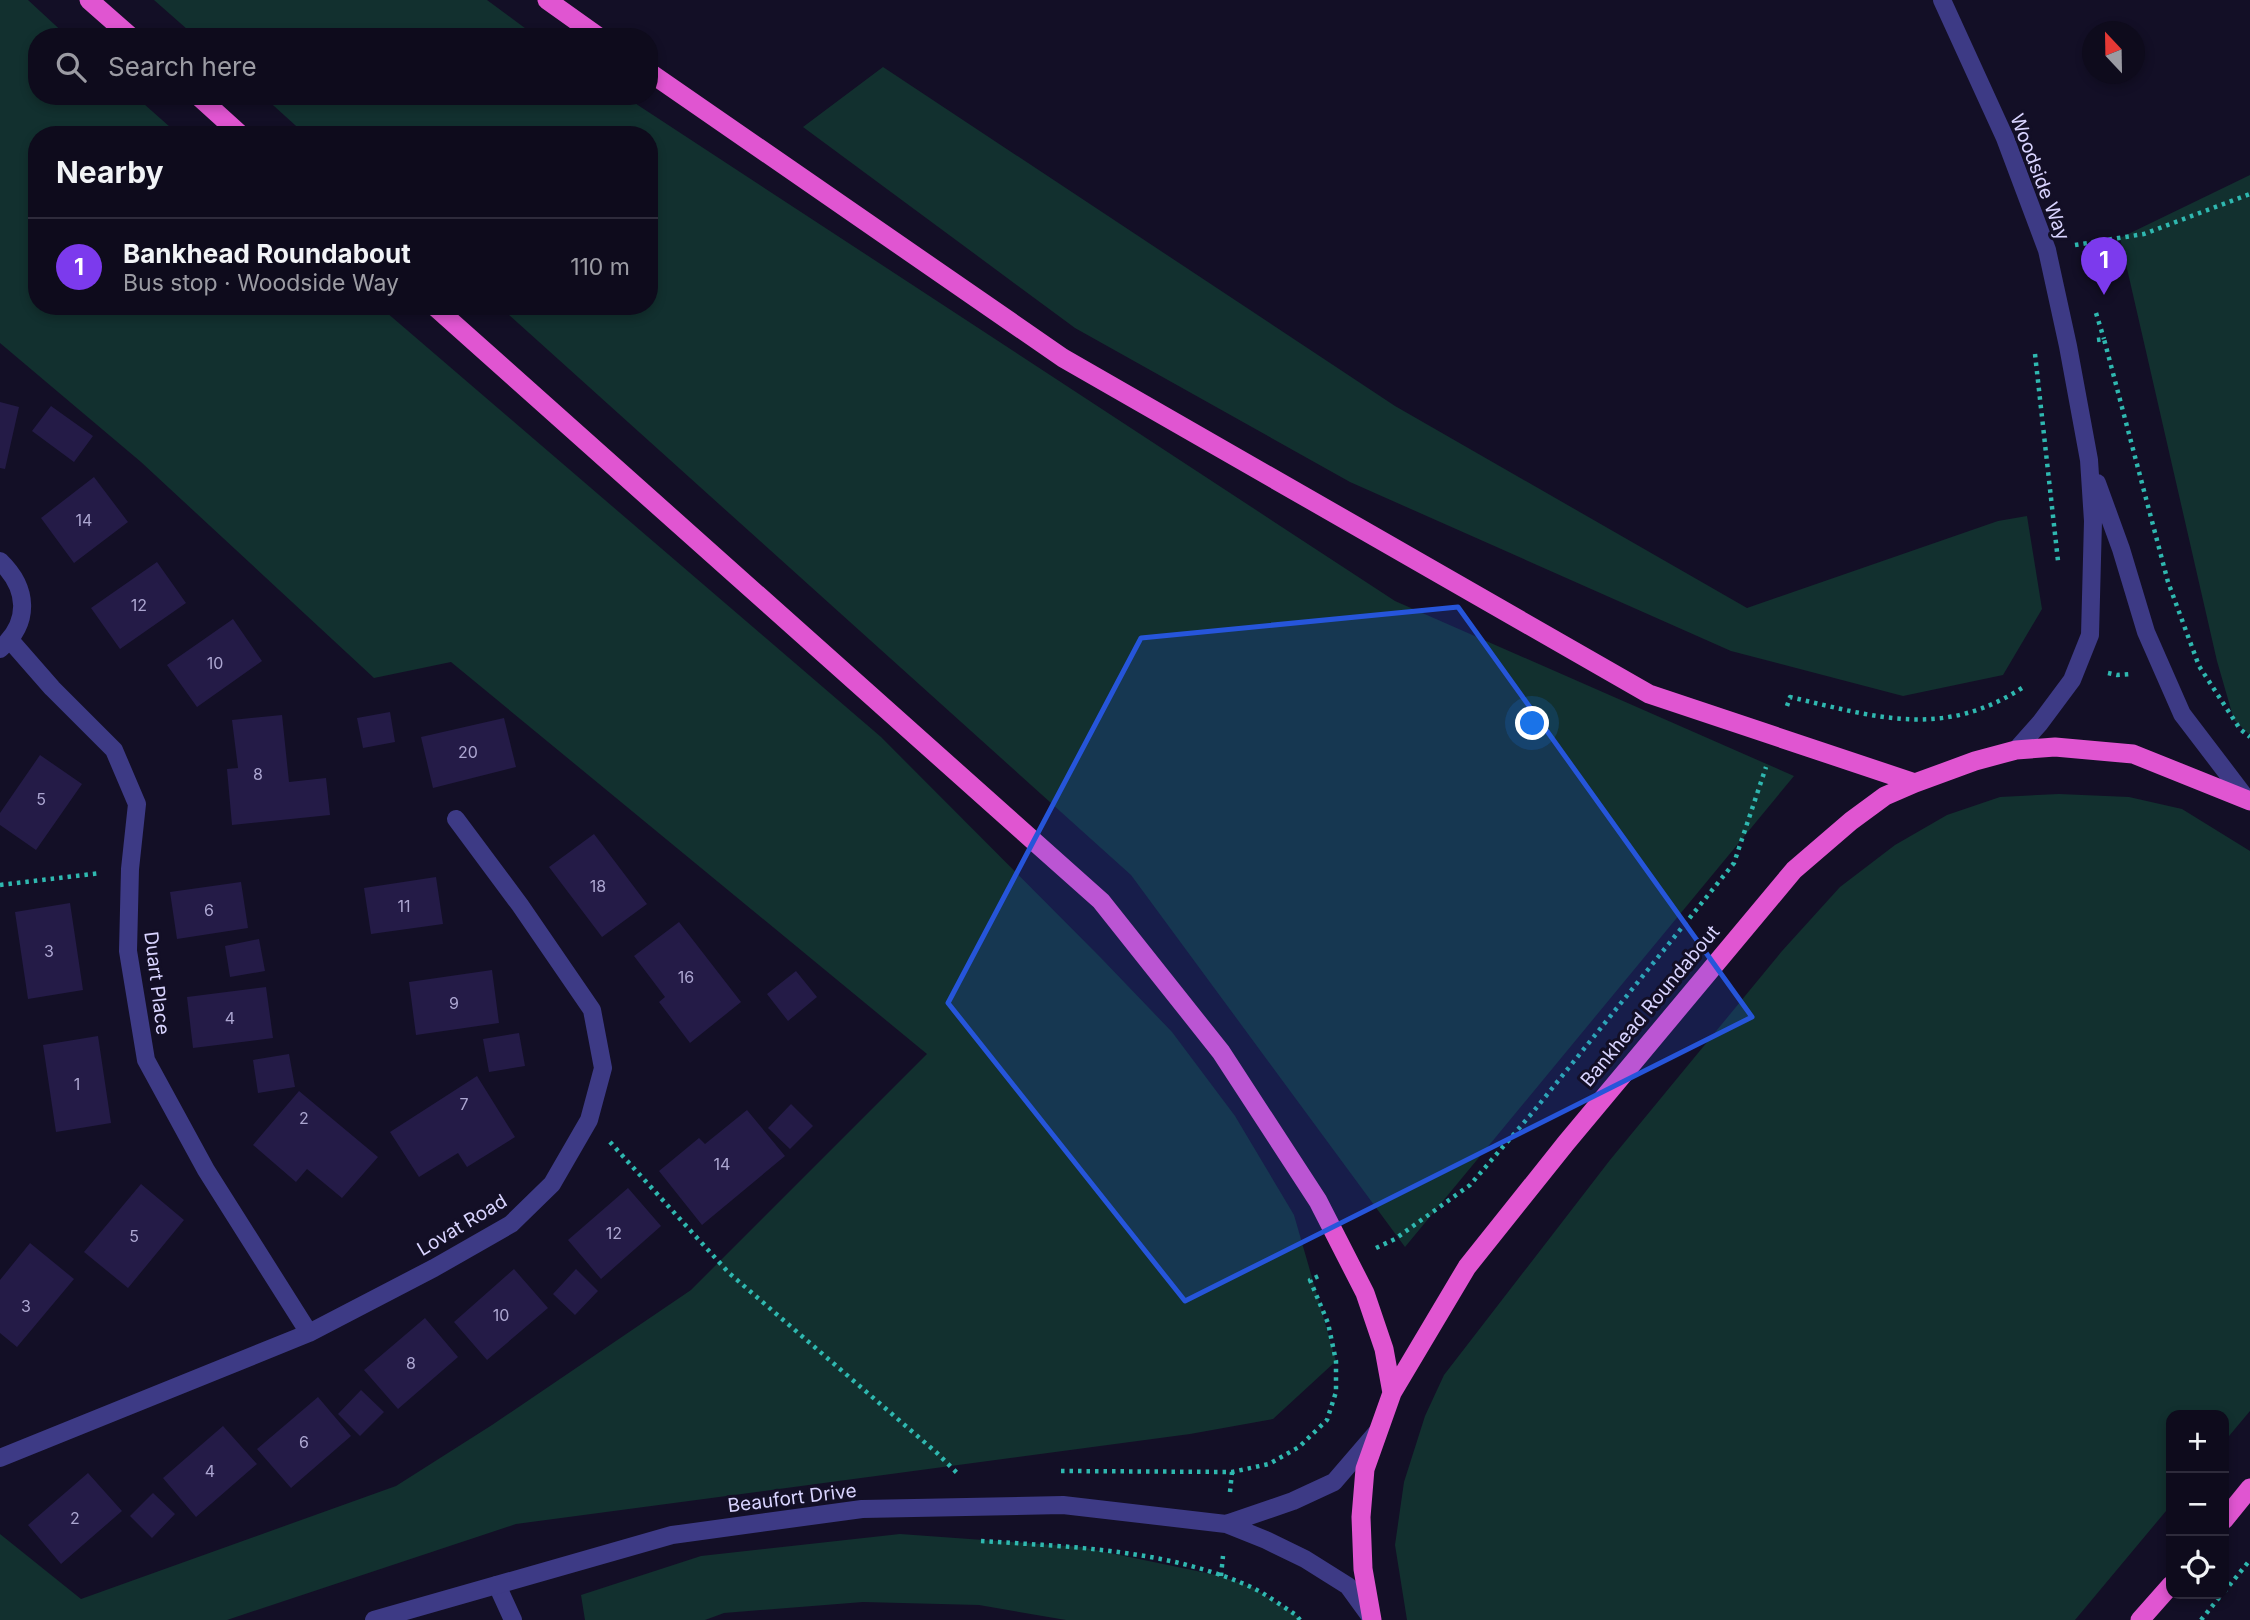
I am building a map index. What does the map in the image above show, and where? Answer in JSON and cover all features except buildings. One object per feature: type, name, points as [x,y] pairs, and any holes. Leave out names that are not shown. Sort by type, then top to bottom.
[{"type":"highway","points":[[89,0],[121,28]]},
{"type":"highway","points":[[547,0],[586,28]]},
{"type":"highway","points":[[658,78],[1063,358],[1649,694],[1915,783]]},
{"type":"highway","points":[[208,105],[231,126]]},
{"type":"highway","points":[[444,315],[1101,901],[1221,1052],[1318,1201],[1365,1293],[1384,1349],[1392,1393]]},
{"type":"highway","name":"Bankhead Roundabout","points":[[1372,1619],[1363,1569],[1361,1517],[1365,1469],[1392,1393],[1467,1267],[1566,1143],[1794,870],[1885,796],[1975,761],[2016,750],[2055,747],[2133,754],[2248,799]]},
{"type":"highway","points":[[2229,1514],[2250,1488]]},
{"type":"highway","points":[[2140,1620],[2166,1591]]},
{"type":"street","name":"Woodside Way","points":[[1942,0],[2005,138],[2047,250],[2089,460],[2093,520],[2090,635],[2072,680],[2016,750]]},
{"type":"street","name":"Woodside Way","points":[[2089,460],[2121,549],[2146,632],[2182,714],[2248,799]]},
{"type":"street","name":"Duart Place","points":[[0,561],[12,573],[20,589],[22,607],[19,624],[5,645],[114,750],[137,804],[130,869],[128,950],[146,1060],[206,1170],[309,1333]]},
{"type":"street","name":"Lovat Road","points":[[0,1458],[309,1333],[434,1268],[511,1224],[552,1184],[589,1120],[603,1068],[592,1010],[520,905],[456,819]]},
{"type":"street","name":"Beaufort Drive","points":[[1226,1524],[1293,1501],[1334,1482],[1378,1430]]},
{"type":"street","name":"Beaufort Drive","points":[[374,1620],[672,1535],[862,1509],[1063,1505],[1226,1524],[1305,1559],[1348,1586],[1372,1619]]},
{"type":"street","points":[[497,1585],[513,1620]]},
{"type":"path","points":[[2047,250],[2144,234],[2250,194]]},
{"type":"path","points":[[2068,346],[2104,338],[2168,582],[2199,666],[2240,729],[2250,737]]},
{"type":"path","points":[[2035,354],[2059,569]]},
{"type":"path","points":[[2078,666],[2117,675],[2199,666]]},
{"type":"path","points":[[1232,1472],[1269,1464],[1299,1447],[1327,1420],[1336,1392],[1336,1360],[1328,1323],[1310,1280],[1395,1239],[1470,1185],[1533,1112],[1734,863],[1790,697],[1878,718],[1917,721],[1966,714],[2006,700],[2030,684]]},
{"type":"path","points":[[0,885],[130,869]]},
{"type":"path","points":[[589,1120],[729,1273],[937,1452],[958,1474]]},
{"type":"path","points":[[970,1540],[1081,1548],[1177,1561],[1252,1587],[1300,1620]]},
{"type":"path","points":[[2229,1586],[2250,1560]]},
{"type":"path","points":[[2201,1620],[2218,1599]]},
{"type":"highlighted area","points":[[1458,607],[1752,1017],[1185,1301],[948,1003],[1141,638]]},
{"type":"green space","points":[[0,0],[28,0],[58,28],[28,28],[28,105],[145,105],[169,126],[28,126],[28,315],[389,315],[881,737],[1172,1032],[1235,1116],[1294,1215],[1336,1361],[1273,1419],[1190,1434],[516,1524],[227,1620],[0,1620],[0,1534],[81,1599],[396,1486],[492,1425],[691,1290],[927,1054],[451,662],[374,678],[141,462],[0,343]]},
{"type":"green space","points":[[154,0],[487,0],[525,28],[186,28]]},
{"type":"green space","points":[[883,67],[1395,406],[1747,608],[1998,521],[2027,516],[2042,609],[2003,675],[1903,696],[1731,651],[1350,482],[1075,328],[803,127]]},
{"type":"green space","points":[[273,105],[638,105],[1395,601],[1794,776],[1405,1247],[1131,875],[509,315],[658,315],[658,126],[296,126]]},
{"type":"green space","points":[[2250,175],[2250,735],[2234,720],[2217,661],[2120,238]]},
{"type":"green space","points":[[2059,794],[2129,797],[2182,809],[2250,851],[2250,1411],[2229,1436],[2229,1410],[2166,1410],[2166,1511],[2075,1620],[1407,1620],[1395,1545],[1404,1482],[1425,1416],[1444,1375],[1610,1160],[1782,951],[1840,887],[1895,845],[1947,815],[2000,797]]},
{"type":"green space","points":[[900,1534],[1081,1547],[1221,1576],[1252,1587],[1300,1620],[1066,1620],[979,1605],[863,1602],[724,1613],[705,1620],[585,1620],[581,1595],[701,1556]]},
{"type":"place","name":"Bankhead Roundabout","points":[[2104,295]]}]
